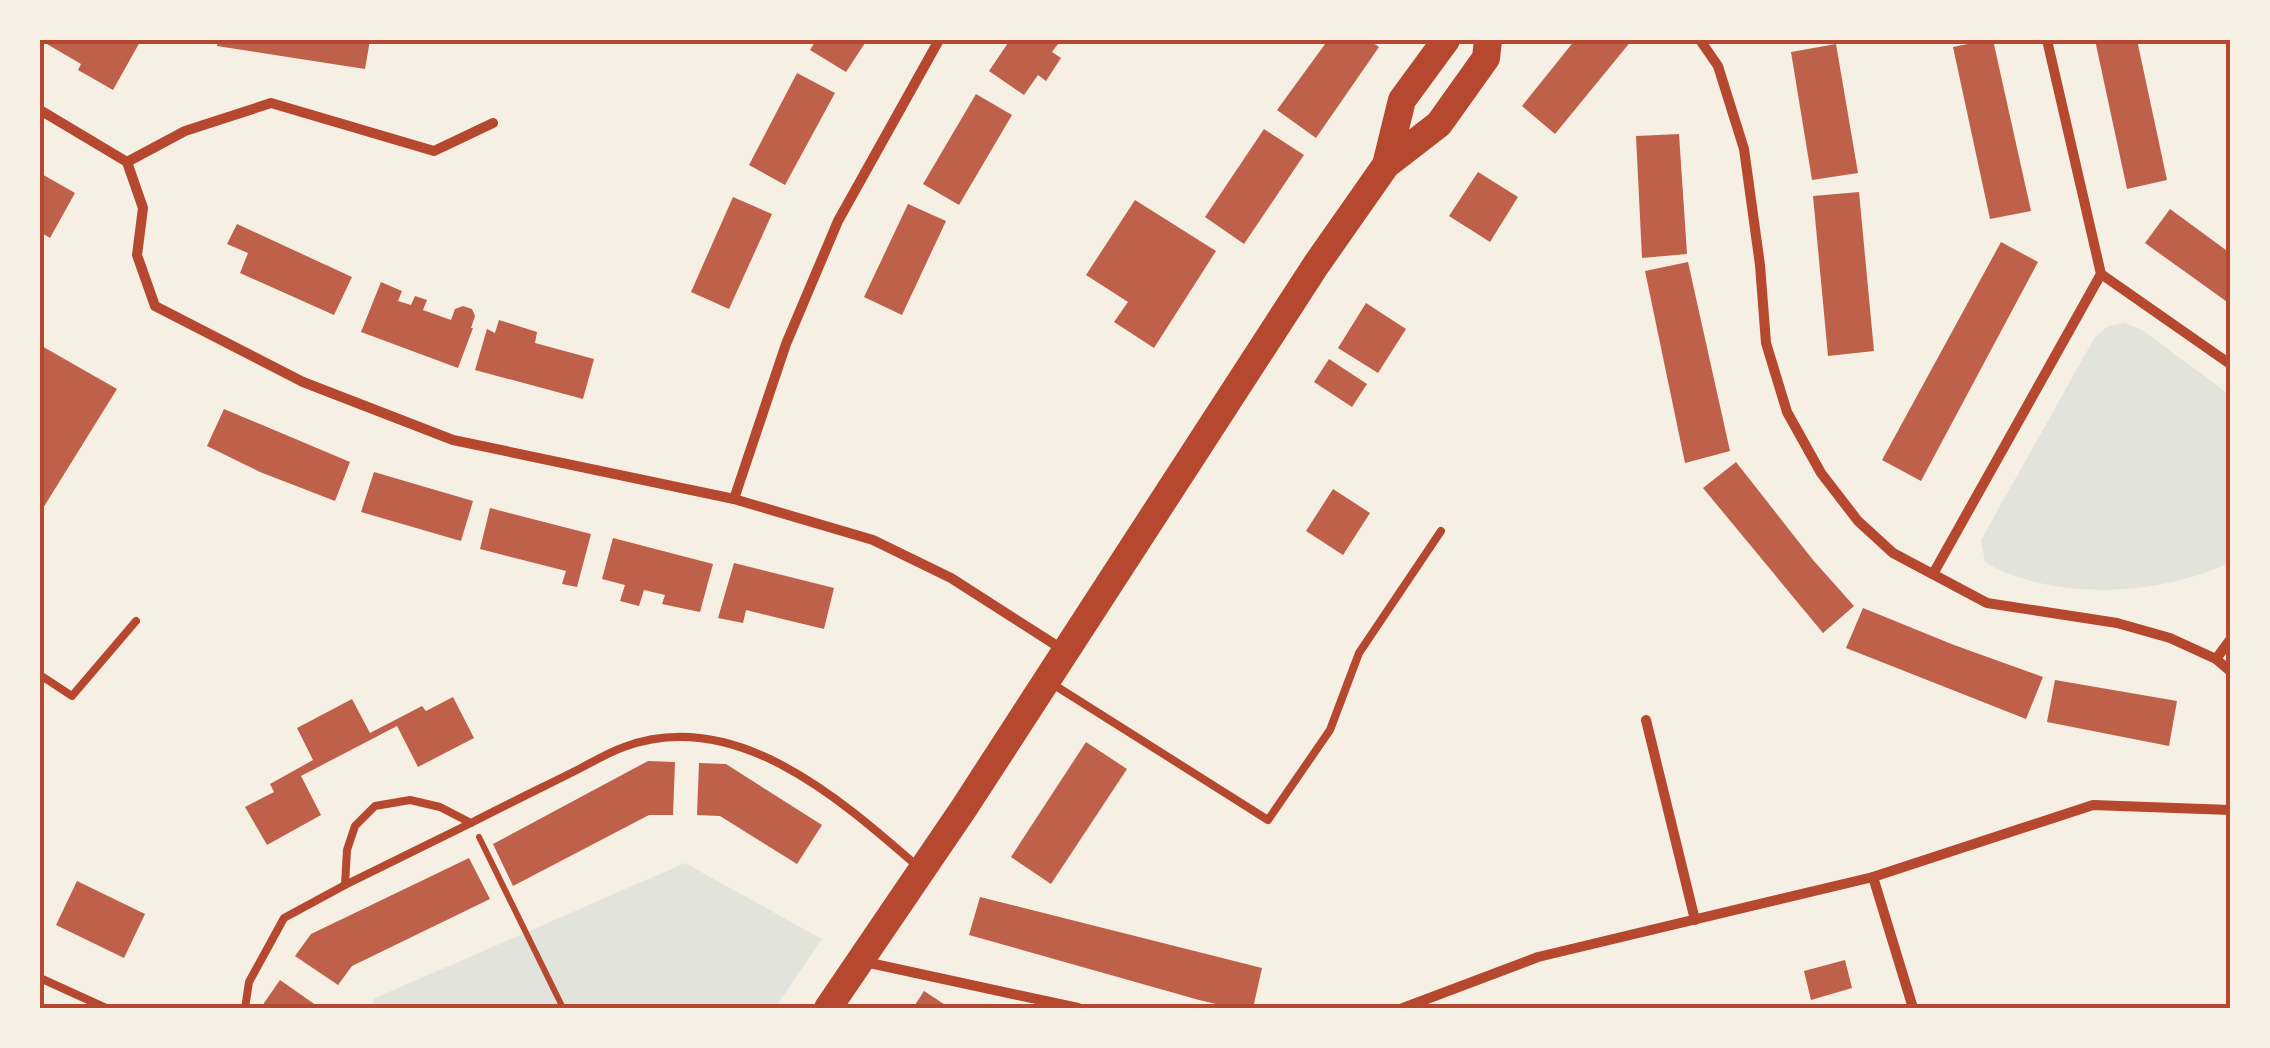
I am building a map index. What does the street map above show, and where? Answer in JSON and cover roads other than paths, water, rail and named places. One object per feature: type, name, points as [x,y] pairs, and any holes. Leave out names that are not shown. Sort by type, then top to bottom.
[{"type":"highway","points":[[1386,165],[1402,100],[1446,40]]},
{"type":"highway","points":[[828,1008],[1048,680],[1316,266],[1386,165],[1439,124],[1486,58],[1486,41]]},
{"type":"street","points":[[734,499],[786,344],[838,221],[938,40]]},
{"type":"street","points":[[1700,40],[1718,66],[1744,148],[1766,343],[1787,412],[1821,473],[1858,521],[1894,552],[1986,603],[2117,623],[2170,638],[2216,659],[2230,671]]},
{"type":"street","points":[[2047,40],[2101,274],[2230,364]]},
{"type":"street","points":[[126,162],[185,131],[272,103],[434,151],[493,123]]},
{"type":"street","points":[[40,110],[126,162],[143,208],[137,255],[155,306],[303,382],[452,440],[734,499],[873,540],[951,578],[1066,652]]},
{"type":"street","points":[[1933,574],[2101,274]]},
{"type":"street","points":[[2216,659],[2230,640]]},
{"type":"street","points":[[1646,720],[1695,920]]},
{"type":"street","points":[[1402,1008],[1427,1004],[1538,957],[1873,877],[2094,805],[2230,810]]},
{"type":"street","points":[[1873,877],[1912,1008]]},
{"type":"street","points":[[860,960],[1032,1003],[1078,1008]]},
{"type":"lane","points":[[1048,680],[1268,820],[1330,730],[1359,653],[1441,532]]},
{"type":"lane","points":[[40,675],[72,696],[136,622]]},
{"type":"lane","points":[[245,1008],[249,982],[284,918],[624,746],[675,735],[732,743],[796,771],[922,870]]},
{"type":"lane","points":[[345,885],[355,826],[375,806],[410,800],[472,822]]},
{"type":"lane","points":[[40,978],[106,1008]]}]
